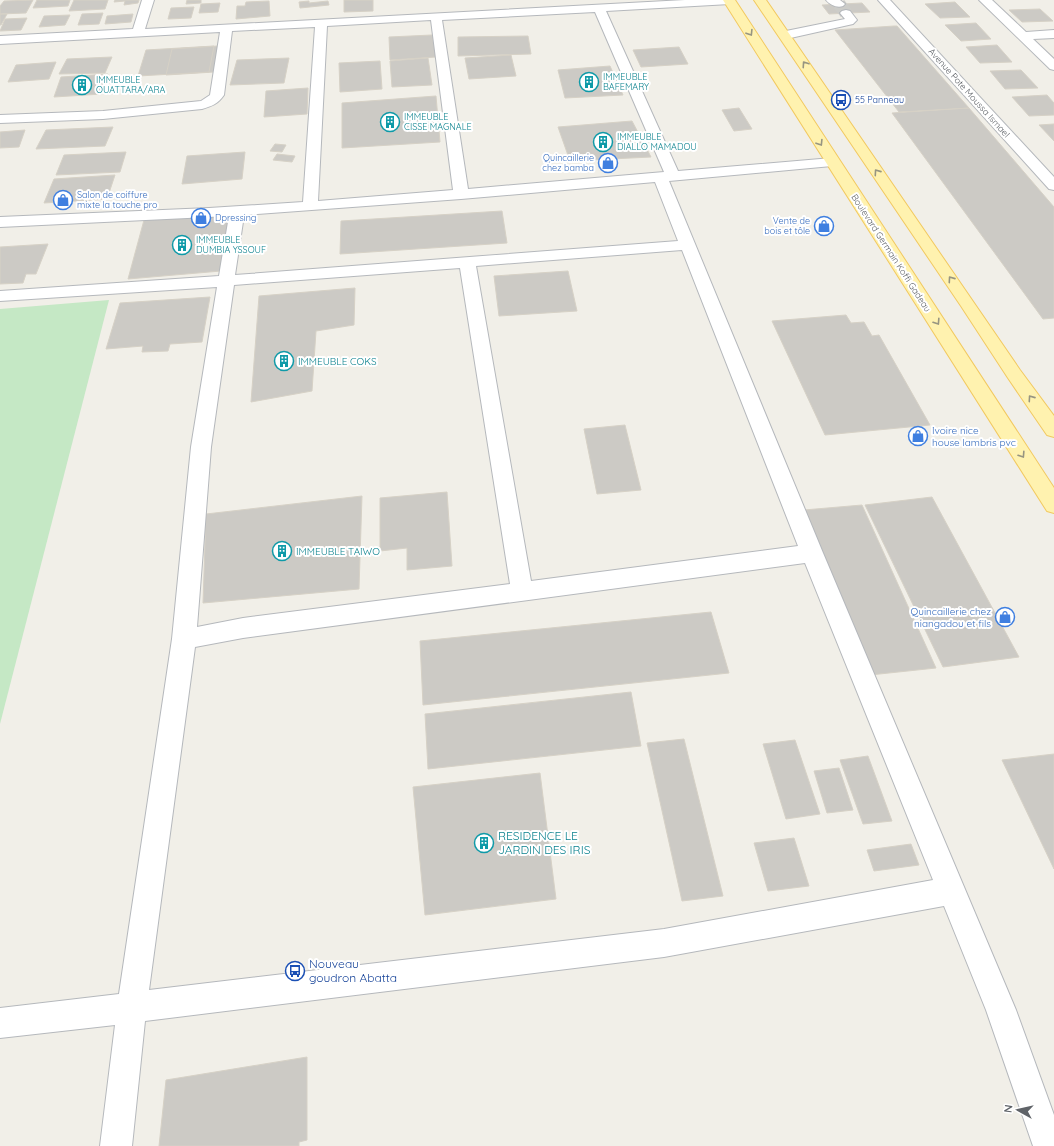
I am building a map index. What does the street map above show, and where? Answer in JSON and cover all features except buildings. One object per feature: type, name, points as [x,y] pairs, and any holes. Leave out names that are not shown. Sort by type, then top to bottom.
[{"type":"main road","name":"Boulevard Germain Koffi Gadeau","points":[[730,0],[832,162],[918,292],[1054,505]]},
{"type":"main road","points":[[760,0],[786,35],[868,159],[1054,430]]},
{"type":"street","points":[[138,33],[148,0]]},
{"type":"street","points":[[0,40],[730,0]]},
{"type":"street","name":"Avenue Pote Moussa Ismael","points":[[884,0],[1054,186]]},
{"type":"street","points":[[985,0],[1054,66]]},
{"type":"street","points":[[786,35],[849,22],[851,20],[839,6]]},
{"type":"street","points":[[599,8],[666,176],[688,245],[812,553],[1001,1010],[1048,1146]]},
{"type":"street","points":[[436,17],[461,195]]},
{"type":"street","points":[[310,206],[321,23]]},
{"type":"street","points":[[0,119],[103,115],[195,106],[210,103],[215,100],[217,95],[226,28]]},
{"type":"street","points":[[1023,36],[1054,34]]},
{"type":"street","points":[[0,222],[237,211],[310,206],[461,195],[832,162]]},
{"type":"street","points":[[116,1146],[132,1006],[184,639],[201,447],[237,211]]},
{"type":"street","points":[[0,296],[226,281],[688,245]]},
{"type":"street","points":[[467,262],[522,592]]},
{"type":"street","points":[[184,639],[243,628],[812,553]]},
{"type":"street","points":[[0,1023],[132,1006],[384,978],[664,943],[951,891]]},
{"type":"green space","points":[[109,300],[0,724],[0,309]]},
{"type":"tunnel","points":[[839,4],[846,13]]},
{"type":"place","name":"IMMEUBLE BAFEMARY","points":[[589,82]]},
{"type":"place","name":"IMMEUBLE OUATTARA/ARA","points":[[82,85]]},
{"type":"place","name":"55 Panneau","points":[[841,100]]},
{"type":"place","name":"IMMEUBLE CISSE MAGNALE","points":[[390,122]]},
{"type":"place","name":"IMMEUBLE DIALLO MAMADOU","points":[[603,142]]},
{"type":"place","name":"Quincaillerie chez bamba","points":[[608,163]]},
{"type":"place","name":"Salon de coiffure mixte la touche pro","points":[[63,200]]},
{"type":"place","name":"Dpressing","points":[[201,218]]},
{"type":"place","name":"Vente de bois et tôle","points":[[824,226]]},
{"type":"place","name":"IMMEUBLE DUMBIA YSSOUF","points":[[182,245]]},
{"type":"place","name":"IMMEUBLE COKS","points":[[284,361]]},
{"type":"place","name":"Ivoire nice house lambris pvc","points":[[918,436]]},
{"type":"place","name":"IMMEUBLE TAIWO","points":[[282,551]]},
{"type":"place","name":"Quincaillerie chez niangadou et fils","points":[[1005,617]]},
{"type":"place","name":"RESIDENCE LE JARDIN DES IRIS","points":[[484,843]]},
{"type":"place","name":"Nouveau goudron Abatta","points":[[295,971]]}]
